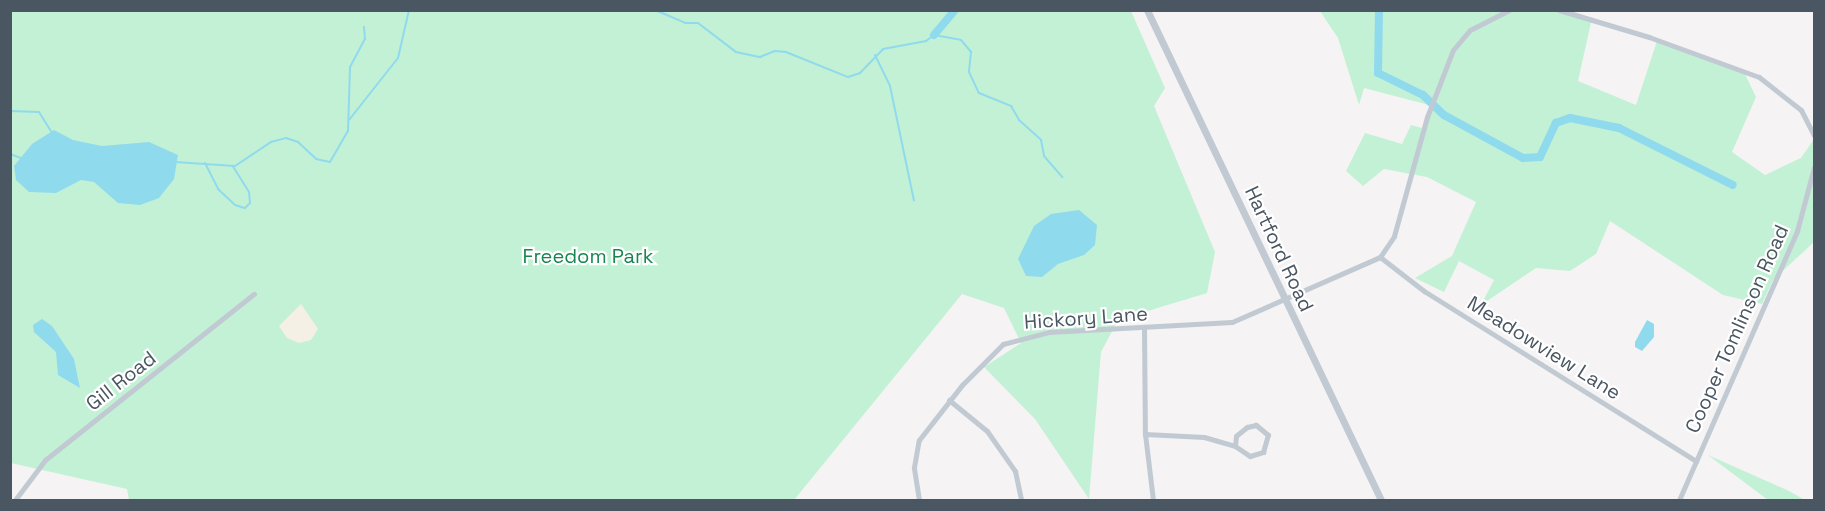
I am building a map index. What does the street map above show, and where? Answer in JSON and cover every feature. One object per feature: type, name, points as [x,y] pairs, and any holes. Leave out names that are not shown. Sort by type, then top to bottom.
[{"type":"street","name":"Hartford Road","points":[[1148,10],[1382,501]]},
{"type":"street","points":[[1285,300],[1380,257],[1394,236],[1427,117],[1453,50],[1477,25],[1509,10]]},
{"type":"street","points":[[1559,10],[1752,73],[1792,101],[1806,116],[1815,135]]},
{"type":"street","name":"Cooper Tomlinson Road","points":[[1679,501],[1797,231],[1815,167]]},
{"type":"street","name":"Meadowview Lane","points":[[1380,257],[1424,291],[1696,461]]},
{"type":"street","name":"Gill Road","points":[[15,501],[45,460],[255,294]]},
{"type":"street","name":"Hickory Lane","points":[[919,501],[916,449],[923,433],[989,355],[1020,337],[1223,324],[1245,319],[1285,300]]},
{"type":"street","points":[[1144,328],[1145,434],[1153,501]]},
{"type":"street","points":[[949,400],[987,431],[1015,471],[1021,501]]},
{"type":"street","points":[[1145,434],[1197,436],[1235,446],[1250,456],[1258,455],[1268,435],[1256,425],[1247,427],[1236,436],[1235,446]]},
{"type":"green space","points":[[1565,10],[1592,18],[1578,81],[1636,105],[1657,41],[1743,70],[1756,97],[1732,152],[1765,175],[1801,158],[1814,139],[1814,242],[1773,280],[1762,304],[1723,295],[1610,221],[1596,254],[1570,271],[1536,268],[1481,305],[1494,280],[1459,261],[1444,292],[1415,278],[1452,256],[1476,202],[1427,177],[1384,169],[1363,186],[1346,171],[1365,133],[1402,144],[1411,125],[1425,129],[1433,106],[1364,88],[1359,105],[1338,38],[1320,11]]},
{"type":"green space","name":"Freedom Park","points":[[11,11],[1131,11],[1165,88],[1154,106],[1215,252],[1207,293],[1118,320],[1101,352],[1089,499],[1035,419],[984,367],[1021,343],[1004,308],[962,294],[794,500],[129,500],[127,489],[11,463]]},
{"type":"green space","points":[[1708,455],[1787,490],[1805,500],[1768,500]]},
{"type":"sand","points":[[301,304],[318,329],[311,340],[299,343],[287,338],[279,326]]},
{"type":"water","points":[[54,130],[73,140],[102,146],[149,142],[178,155],[174,179],[159,198],[140,205],[118,203],[94,182],[81,180],[56,193],[29,192],[16,180],[14,166],[32,144]]},
{"type":"water","points":[[1079,210],[1097,225],[1095,245],[1084,255],[1058,264],[1042,277],[1026,276],[1018,259],[1034,226],[1051,214]]},
{"type":"water","points":[[42,319],[52,326],[74,359],[80,388],[58,375],[56,352],[34,332],[33,325]]},
{"type":"water","points":[[1647,320],[1654,324],[1654,337],[1642,351],[1635,347],[1635,342]]},
{"type":"waterway","points":[[349,120],[398,58],[409,10]]},
{"type":"waterway","points":[[655,10],[685,23],[698,23],[736,52],[760,57],[775,51],[786,52],[848,77],[860,73],[883,49],[926,41],[934,35],[961,40],[971,52],[969,72],[979,93],[1011,106],[1019,120],[1041,140],[1044,156],[1062,177]]},
{"type":"waterway","points":[[934,35],[955,10]]},
{"type":"waterway","points":[[1379,10],[1378,73],[1423,95],[1444,115],[1523,158],[1540,157],[1556,123],[1570,118],[1619,128],[1733,185]]},
{"type":"waterway","points":[[175,162],[235,166],[271,142],[286,138],[298,142],[316,159],[330,162],[348,131],[350,67],[365,39],[364,27]]},
{"type":"waterway","points":[[875,55],[890,86],[914,201]]},
{"type":"waterway","points":[[10,111],[39,112],[52,133]]},
{"type":"waterway","points":[[10,154],[21,158]]},
{"type":"waterway","points":[[205,163],[218,189],[235,205],[245,208],[250,203],[249,192],[233,166]]}]
